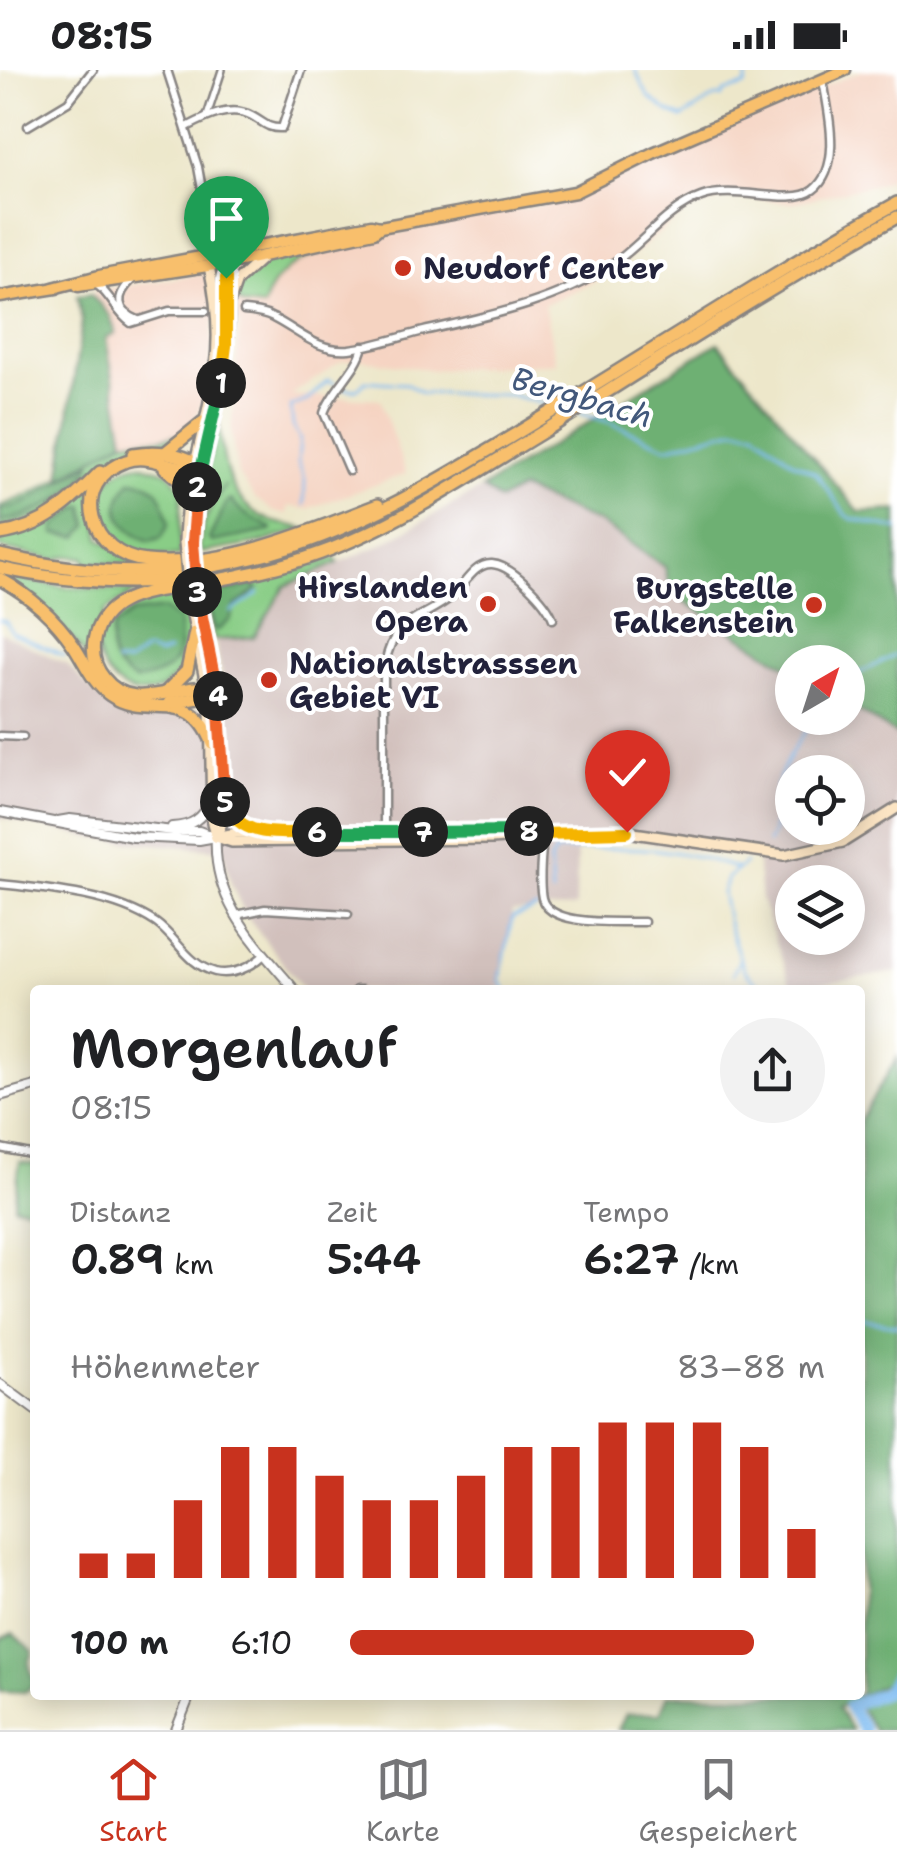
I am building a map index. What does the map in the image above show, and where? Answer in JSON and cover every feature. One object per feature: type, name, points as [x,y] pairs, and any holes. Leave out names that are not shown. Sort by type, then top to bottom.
[{"type":"highway","points":[[0,555],[61,568],[132,572],[236,563],[332,534],[433,484],[897,203]]},
{"type":"highway","points":[[213,744],[204,726],[190,712],[161,700],[126,695],[102,676],[93,649],[96,632],[113,608],[135,596],[290,564],[338,546],[422,504],[893,219]]},
{"type":"highway","points":[[166,452],[203,422]]},
{"type":"highway","points":[[0,534],[29,527],[52,515],[114,460],[142,452],[166,452],[196,466]]},
{"type":"highway","points":[[196,466],[142,459],[122,462],[107,473],[95,492],[92,514],[94,526],[108,547],[148,562],[202,558],[255,548],[302,535],[433,484]]},
{"type":"highway","points":[[142,459],[166,468],[188,486]]},
{"type":"highway","points":[[0,568],[103,584],[234,577]]},
{"type":"highway","points":[[0,579],[51,617],[106,692],[131,704],[211,690]]},
{"type":"highway","points":[[161,700],[187,671],[195,632]]},
{"type":"main road","points":[[53,288],[132,280],[372,225],[380,227],[576,192],[845,70]]},
{"type":"main road","points":[[0,298],[99,276],[266,256],[374,232],[380,227]]},
{"type":"main road","points":[[227,314],[237,281],[266,256]]},
{"type":"main road","points":[[215,262],[226,278],[223,374],[188,486],[188,542],[195,632],[211,690],[222,823],[216,837]]},
{"type":"main road","points":[[188,542],[196,466],[217,347],[215,262]]},
{"type":"main road","points":[[194,604],[211,690],[218,795],[240,825],[269,833]]},
{"type":"main road","points":[[216,837],[269,833],[492,840],[541,834],[644,833],[784,855],[844,842],[897,808]]},
{"type":"main road","points":[[216,837],[232,842],[385,836]]},
{"type":"street","points":[[28,126],[68,102],[94,70]]},
{"type":"street","points":[[168,70],[187,128],[215,262]]},
{"type":"street","points":[[207,116],[222,70]]},
{"type":"street","points":[[187,128],[207,116],[242,112],[272,129],[282,128],[301,70]]},
{"type":"street","points":[[244,311],[274,318],[316,344],[347,350],[558,294],[612,265],[670,215],[702,196],[742,191],[792,197],[812,190],[820,182],[830,157],[823,80]]},
{"type":"street","points":[[132,280],[122,290],[119,302],[124,312],[140,320]]},
{"type":"street","points":[[96,284],[108,294],[120,316],[131,322],[169,311],[206,311]]},
{"type":"street","points":[[349,471],[325,408],[363,346]]},
{"type":"street","points":[[385,836],[384,674],[388,650],[400,632],[416,617],[448,599],[478,568],[489,564],[507,570],[544,600],[553,619]]},
{"type":"street","points":[[0,736],[22,737]]},
{"type":"street","points":[[148,829],[187,826],[202,816],[218,795]]},
{"type":"street","points":[[0,812],[133,837],[216,837]]},
{"type":"street","points":[[57,821],[200,832],[216,837]]},
{"type":"street","points":[[541,834],[542,898],[552,910],[572,919],[644,922]]},
{"type":"street","points":[[216,837],[216,871],[236,916],[290,985]]},
{"type":"street","points":[[0,884],[85,898],[130,911],[156,923],[197,963],[217,972],[239,970],[264,955]]},
{"type":"street","points":[[236,916],[265,909],[348,914]]},
{"type":"street","points":[[0,1096],[30,1087]]},
{"type":"street","points":[[0,1148],[30,1153]]},
{"type":"street","points":[[0,1384],[30,1406]]},
{"type":"street","points":[[176,1730],[188,1700]]},
{"type":"shaded area","points":[[863,70],[897,70],[897,175],[881,183],[792,203],[732,196],[687,210],[607,276],[544,304],[556,363],[433,370],[363,360],[342,361],[291,395],[380,399],[406,474],[307,509],[288,506],[287,514],[274,512],[255,498],[238,474],[231,433],[240,321],[212,322],[204,400],[190,429],[178,439],[117,449],[93,291],[261,265],[302,251],[576,198],[723,128]]},
{"type":"shaded area","points":[[482,488],[499,500],[520,489],[600,523],[665,567],[671,593],[775,658],[775,735],[865,735],[865,715],[897,735],[897,972],[791,985],[781,955],[865,955],[865,865],[775,865],[775,939],[761,899],[757,859],[631,839],[577,840],[576,907],[512,912],[501,985],[300,985],[246,916],[231,884],[223,850],[98,839],[0,818],[0,632],[66,664],[97,695],[130,711],[229,708],[213,632],[284,586],[378,546]]},
{"type":"green space","points":[[353,243],[310,256],[286,270],[276,280],[263,307],[243,305],[235,298],[245,276],[266,261]]},
{"type":"green space","points":[[91,294],[110,316],[116,333],[106,338],[124,440],[60,479],[82,322],[77,296]]},
{"type":"green space","points":[[718,343],[859,512],[897,510],[897,735],[865,715],[865,645],[775,645],[775,658],[671,593],[665,567],[600,523],[521,489],[499,500],[482,488]]},
{"type":"green space","points":[[218,420],[229,477],[242,501],[276,523],[305,529],[259,543],[199,553],[207,516],[226,485],[209,502],[197,533]]},
{"type":"green space","points":[[174,435],[176,441],[120,452],[105,460],[47,514],[0,528],[0,506],[120,443]]},
{"type":"green space","points":[[91,463],[77,484],[54,502],[27,515],[0,521],[0,510],[24,503]]},
{"type":"green space","points":[[140,464],[168,472],[182,489],[179,556],[131,553],[117,545],[101,522],[98,509],[105,485],[125,468]]},
{"type":"green space","points":[[131,480],[148,484],[159,493],[169,524],[161,538],[149,541],[139,536],[120,516],[120,499]]},
{"type":"green space","points":[[96,483],[100,539],[154,565],[85,563],[85,558],[66,556],[56,560],[0,548],[0,536],[17,532]]},
{"type":"green space","points":[[231,500],[271,531],[212,542],[209,539]]},
{"type":"green space","points":[[84,506],[88,526],[78,537],[55,534],[55,526]]},
{"type":"green space","points":[[335,557],[338,563],[285,586],[254,637],[214,640],[203,592],[294,571]]},
{"type":"green space","points":[[5,576],[64,587],[137,591],[105,611],[94,667],[75,642]]},
{"type":"green space","points":[[254,585],[258,589],[235,606],[230,620],[218,630],[214,628],[206,599],[209,594]]},
{"type":"green space","points":[[184,593],[189,639],[183,665],[155,691],[139,693],[123,688],[101,662],[98,644],[103,627],[117,611],[132,603]]},
{"type":"green space","points":[[164,609],[179,620],[179,646],[174,663],[160,673],[135,681],[113,659],[113,627],[132,613]]},
{"type":"green space","points":[[897,1058],[897,1689],[882,1685],[865,1694],[865,1111]]},
{"type":"green space","points":[[20,1162],[30,1163],[30,1208],[14,1206]]},
{"type":"green space","points":[[13,1633],[30,1648],[30,1688],[25,1692],[0,1691],[0,1639]]},
{"type":"green space","points":[[897,1690],[897,1730],[874,1730],[859,1707]]},
{"type":"green space","points":[[666,1700],[853,1700],[838,1708],[852,1730],[618,1730],[626,1714],[660,1713]]},
{"type":"waterway","points":[[635,70],[648,96],[682,118],[715,97],[722,97],[724,92],[745,86],[749,70]]},
{"type":"waterway","name":"Bergbach","points":[[304,505],[305,479],[298,462],[300,439],[293,426],[291,407],[308,400],[328,380],[336,384]]},
{"type":"waterway","name":"Bergbach","points":[[343,387],[356,389],[365,381],[407,384],[422,393],[511,395],[551,406]]},
{"type":"waterway","name":"Bergbach","points":[[578,413],[667,447],[736,429],[755,431],[793,462],[816,473],[852,519],[897,529]]},
{"type":"waterway","name":"Bergbach","points":[[231,612],[259,593]]},
{"type":"waterway","name":"Bergbach","points":[[0,620],[6,622],[12,633],[65,656]]},
{"type":"waterway","name":"Bergbach","points":[[116,663],[128,663],[146,650],[159,655],[168,651]]},
{"type":"waterway","points":[[865,670],[897,654]]},
{"type":"waterway","points":[[768,843],[780,776],[804,735]]},
{"type":"waterway","points":[[552,894],[550,860],[556,851],[648,849],[690,855],[737,869]]},
{"type":"waterway","points":[[745,863],[727,878],[722,893],[744,970],[759,985]]},
{"type":"waterway","points":[[503,985],[500,980],[512,918],[537,908]]},
{"type":"waterway","points":[[733,974],[739,961]]},
{"type":"waterway","points":[[865,1321],[897,1326]]},
{"type":"waterway","points":[[865,1700],[886,1692],[897,1674]]},
{"type":"waterway","points":[[864,1730],[849,1706],[865,1700]]},
{"type":"place","name":"Neudorf Center","points":[[403,268]]},
{"type":"place","name":"Hirslanden Opera","points":[[488,604]]},
{"type":"place","name":"Burgstelle Falkenstein","points":[[814,605]]},
{"type":"place","name":"Nationalstrasssen Gebiet VI","points":[[269,680]]},
{"type":"route","points":[[226,278],[223,374],[198,479],[193,542],[204,634],[218,689],[222,795],[234,820],[248,829],[269,833],[627,832]]}]
